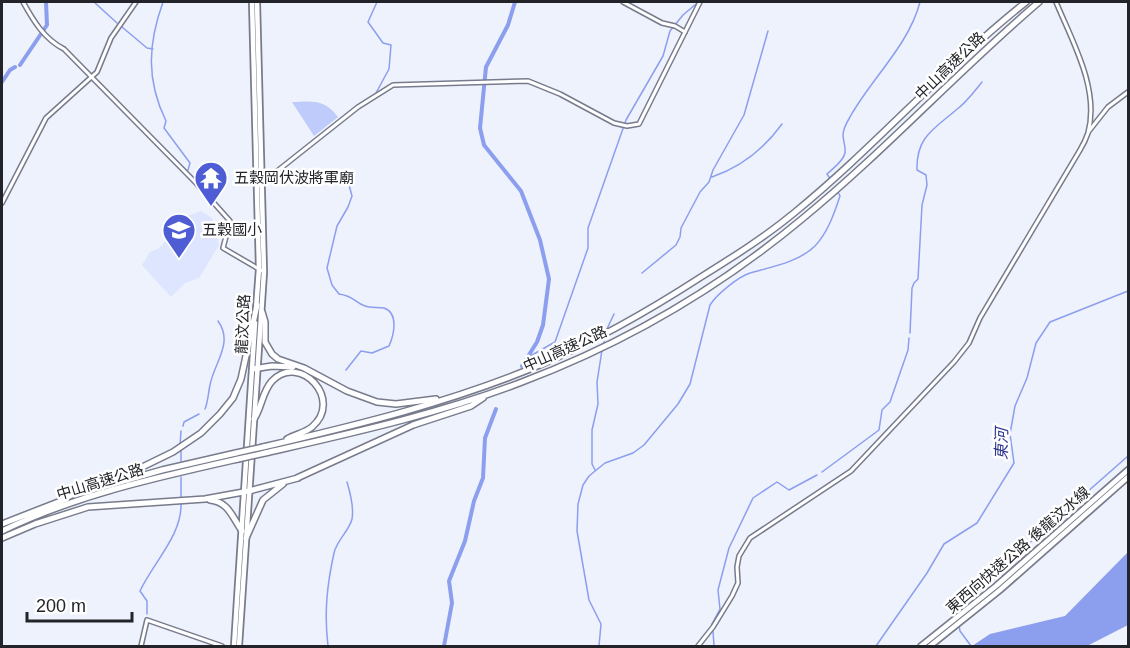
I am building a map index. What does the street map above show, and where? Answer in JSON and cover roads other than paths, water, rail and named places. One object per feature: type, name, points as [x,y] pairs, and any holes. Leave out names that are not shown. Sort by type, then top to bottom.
[{"type":"highway","name":"中山高速公路","points":[[264,450],[280,443],[455,396],[543,363],[613,330],[672,297],[735,258],[820,191],[1026,2]]},
{"type":"highway","name":"中山高速公路","points":[[2,524],[64,499],[162,470],[414,417],[522,382],[586,355],[681,305],[742,265],[802,219],[1039,2]]},
{"type":"highway","points":[[64,499],[87,487],[130,473],[172,452],[201,433],[220,414],[233,398],[241,380],[257,305]]},
{"type":"highway","points":[[262,312],[265,322],[265,342],[272,354],[278,359],[304,368],[347,391],[376,402],[396,404],[455,396]]},
{"type":"highway","points":[[256,369],[272,366],[304,368]]},
{"type":"highway","points":[[254,419],[267,386],[276,378],[285,373],[298,373],[313,380],[323,397],[321,416],[307,430],[280,443]]},
{"type":"highway","points":[[246,538],[263,500],[275,489],[413,425],[471,406],[491,393]]},
{"type":"highway","name":"中山高速公路","points":[[2,531],[49,511],[124,486],[237,456]]},
{"type":"highway","points":[[2,538],[35,524],[88,507],[205,499],[298,478]]},
{"type":"highway","points":[[205,499],[220,502],[227,507],[242,531]]},
{"type":"main road","points":[[252,2],[257,2]]},
{"type":"main road","name":"龍汶公路","points":[[252,2],[257,83]]},
{"type":"main road","name":"龍汶公路","points":[[239,646],[246,538],[246,491],[262,312],[257,2]]},
{"type":"main road","name":"龍汶公路","points":[[234,646],[242,531],[254,419],[257,305],[260,295]]},
{"type":"main road","name":"東西向快速公路 後龍汶水線","points":[[921,646],[996,586],[1128,470]]},
{"type":"main road","name":"東西向快速公路 後龍汶水線","points":[[930,646],[1000,590],[1128,477]]},
{"type":"street","points":[[23,2],[41,31],[54,44],[64,49],[196,183],[230,221],[223,248],[261,270]]},
{"type":"street","points":[[2,203],[46,118],[97,72],[111,38],[136,2]]},
{"type":"street","points":[[623,2],[662,24],[674,25],[686,32]]},
{"type":"street","points":[[259,185],[357,107],[393,85],[528,81],[560,94],[614,123],[637,125],[642,120],[700,2]]},
{"type":"street","points":[[1056,2],[1088,86],[1090,109],[1088,133]]},
{"type":"street","points":[[698,646],[732,596],[738,583],[739,556],[750,538],[851,471],[954,362],[969,343],[980,318],[1088,133],[1108,107],[1127,93]]},
{"type":"street","points":[[141,646],[147,620],[222,646]]},
{"type":"water","points":[[1128,552],[1128,625],[1087,646],[972,646],[990,634],[1065,616]]},
{"type":"waterway","points":[[20,65],[47,25],[46,2]]},
{"type":"waterway","points":[[94,2],[117,23]]},
{"type":"waterway","points":[[163,2],[154,33],[152,76],[166,121],[164,128],[190,163],[188,170]]},
{"type":"waterway","points":[[376,93],[389,69],[391,45],[383,43],[368,22],[377,2]]},
{"type":"waterway","points":[[515,2],[508,25],[486,67],[480,128],[484,145],[521,191],[540,240],[549,279],[543,325],[537,342],[522,366]]},
{"type":"waterway","points":[[831,180],[827,174],[840,162],[845,153],[843,135],[846,123],[899,47],[915,18],[920,2]]},
{"type":"waterway","points":[[525,359],[555,342],[588,248],[588,228],[626,120],[663,56],[670,31],[696,4]]},
{"type":"waterway","points":[[122,27],[147,48],[153,49]]},
{"type":"waterway","points":[[642,273],[676,245],[681,228],[700,192],[709,182],[713,170],[744,115],[768,31]]},
{"type":"waterway","points":[[2,82],[10,70],[15,67]]},
{"type":"waterway","points":[[910,333],[912,288],[918,279],[922,205],[927,185],[926,175],[917,170],[917,159],[928,135],[963,104],[982,82]]},
{"type":"waterway","points":[[712,177],[733,168],[751,156],[782,124]]},
{"type":"waterway","points":[[345,170],[352,196],[337,226],[327,268],[332,285],[339,294],[369,307],[384,308],[389,311],[392,314],[394,325],[389,346],[372,353],[361,351],[346,370]]},
{"type":"waterway","points":[[599,646],[601,624],[589,600],[577,531],[578,504],[583,485],[589,476],[605,463],[633,453],[644,445],[678,404],[690,384],[710,305],[713,301],[728,286],[745,275],[793,260],[815,246],[824,235],[833,216],[840,196],[838,192]]},
{"type":"waterway","name":"東河","points":[[876,646],[927,573],[944,544],[977,523],[1014,463],[1010,434],[1015,406],[1027,378],[1036,343],[1050,322],[1128,291]]},
{"type":"waterway","points":[[606,331],[614,314]]},
{"type":"waterway","points":[[205,409],[212,377],[224,345],[224,337],[218,321]]},
{"type":"waterway","points":[[603,346],[605,336]]},
{"type":"waterway","points":[[822,472],[879,430],[882,410],[890,402],[908,350],[909,338]]},
{"type":"waterway","points":[[595,470],[592,464],[592,430],[598,404],[597,382],[602,350]]},
{"type":"waterway","points":[[444,646],[452,603],[449,581],[465,541],[474,501],[483,478],[485,438],[496,409]]},
{"type":"waterway","points":[[183,426],[184,422],[199,414]]},
{"type":"waterway","points":[[180,445],[181,431]]},
{"type":"waterway","points":[[181,450],[181,461]]},
{"type":"waterway","points":[[957,614],[977,589],[1128,456]]},
{"type":"waterway","points":[[712,624],[720,609],[718,590],[729,548],[753,498],[777,482],[789,490],[817,475]]},
{"type":"waterway","points":[[181,477],[181,497]]},
{"type":"waterway","points":[[328,646],[326,611],[332,565],[336,548],[352,519],[352,505],[347,482]]},
{"type":"waterway","points":[[147,614],[147,601],[140,591],[172,538],[177,527],[181,504]]},
{"type":"waterway","points":[[958,619],[960,631],[971,646]]},
{"type":"waterway","points":[[713,631],[714,646]]},
{"type":"place","name":"五穀岡伏波將軍廟","points":[[211,207]]},
{"type":"place","name":"五穀國小","points":[[179,259]]}]
